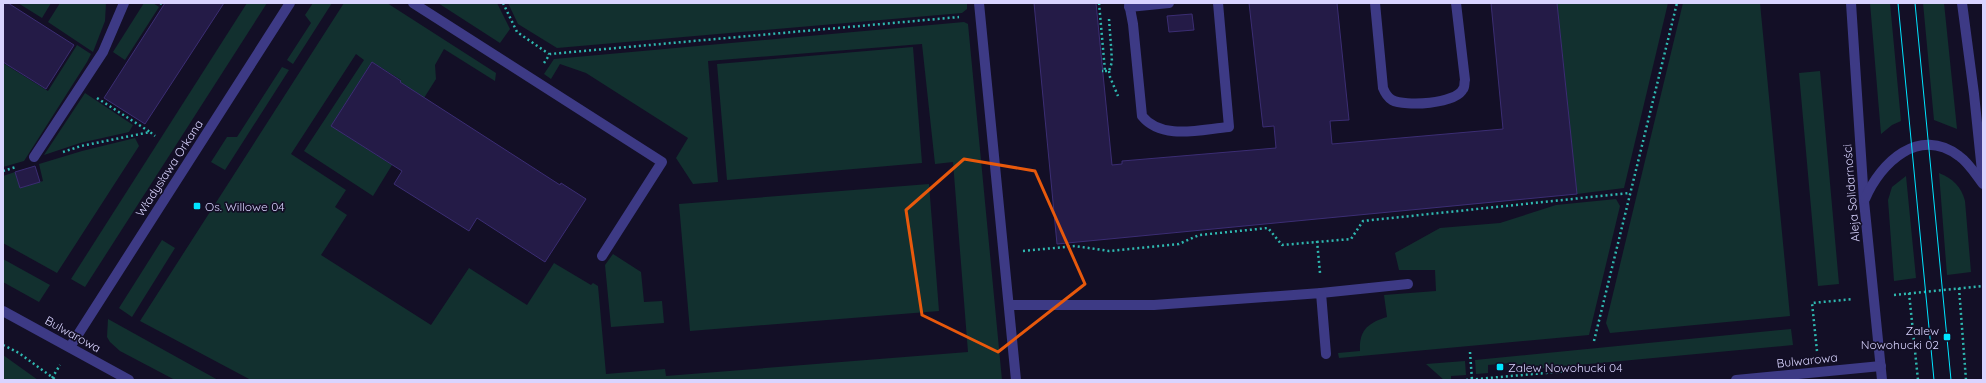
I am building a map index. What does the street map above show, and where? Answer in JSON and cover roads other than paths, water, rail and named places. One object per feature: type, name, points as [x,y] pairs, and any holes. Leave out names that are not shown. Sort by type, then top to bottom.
[{"type":"street","points":[[34,157],[103,52],[124,3]]},
{"type":"street","name":"Władysława Orkana","points":[[70,347],[290,3]]},
{"type":"street","points":[[413,3],[662,162],[602,256]]},
{"type":"street","points":[[979,3],[1016,380]]},
{"type":"street","points":[[1169,3],[1129,5],[1133,24],[1142,116],[1147,122],[1159,128],[1176,132],[1229,127],[1218,3]]},
{"type":"street","points":[[1375,3],[1383,88],[1385,93],[1392,100],[1406,104],[1446,100],[1455,97],[1464,89],[1465,80],[1456,3]]},
{"type":"street","name":"Aleja Solidarności","points":[[1851,3],[1864,201],[1882,380]]},
{"type":"street","points":[[1962,3],[1974,94],[1983,183]]},
{"type":"street","points":[[1864,201],[1877,175],[1886,166],[1903,152],[1920,146],[1941,148],[1953,152],[1966,163],[1983,183]]},
{"type":"street","points":[[1009,305],[1154,305],[1321,293],[1408,284]]},
{"type":"street","points":[[1321,293],[1326,354]]},
{"type":"street","name":"Bulwarowa","points":[[3,311],[129,380]]},
{"type":"street","name":"Bulwarowa","points":[[1736,380],[1881,366]]},
{"type":"tram line","points":[[1898,3],[1934,380]]},
{"type":"tram line","points":[[1915,3],[1951,380]]},
{"type":"place","name":"Os. Willowe 04","points":[[197,206]]},
{"type":"place","name":"Zalew Nowohucki 02","points":[[1947,337]]},
{"type":"place","name":"Zalew Nowohucki 04","points":[[1500,367]]}]
